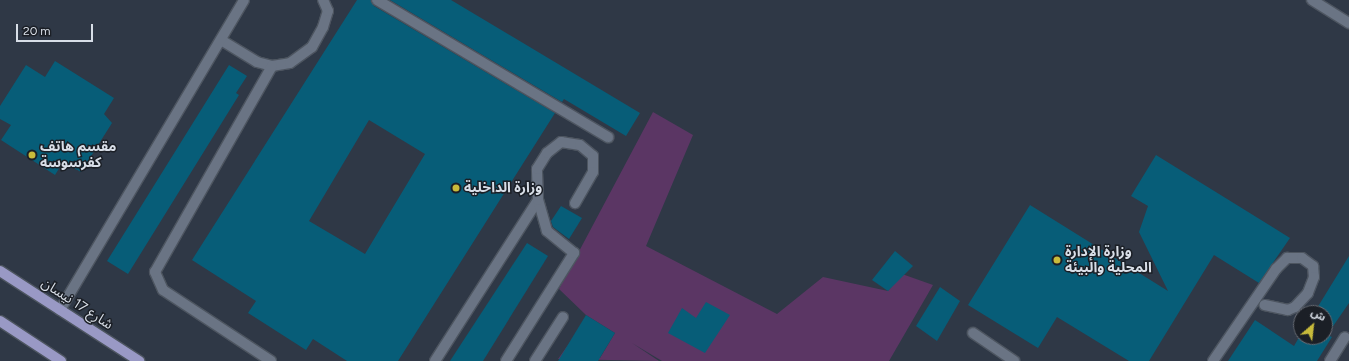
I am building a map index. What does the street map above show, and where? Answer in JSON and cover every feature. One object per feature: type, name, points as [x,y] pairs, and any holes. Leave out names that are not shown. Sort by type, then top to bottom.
[{"type":"main road","name":"شارع 17 نيسان","points":[[0,271],[139,361]]},
{"type":"main road","points":[[0,321],[61,361]]},
{"type":"street","points":[[60,310],[244,0]]},
{"type":"street","points":[[221,40],[257,62],[272,66],[290,63],[312,47],[327,19],[323,0]]},
{"type":"street","points":[[377,0],[608,137]]},
{"type":"street","points":[[1312,0],[1349,23]]},
{"type":"street","points":[[271,361],[164,290],[155,272],[272,66]]},
{"type":"street","points":[[506,361],[574,253],[547,231],[538,200],[537,169],[547,153],[561,142],[580,145],[593,156],[593,172],[575,203]]},
{"type":"street","points":[[435,361],[538,200]]},
{"type":"street","points":[[1213,361],[1276,269],[1287,258],[1302,258],[1313,266],[1314,277],[1308,293],[1295,307],[1288,310],[1265,304]]},
{"type":"street","points":[[535,361],[563,317]]},
{"type":"street","points":[[973,332],[1014,361]]},
{"type":"street","points":[[1330,361],[1345,337]]},
{"type":"shaded area","points":[[653,112],[693,135],[646,246],[777,314],[823,277],[888,291],[902,274],[933,285],[889,361],[662,361],[632,343],[659,361],[558,359],[571,341],[600,358],[615,333],[586,315],[559,289]]},
{"type":"building","name":"وزارة الداخلية","points":[[357,0],[371,0],[374,6],[555,113],[398,361],[347,361],[313,339],[306,350],[248,313],[256,301],[192,260]],"holes":[[[369,120],[425,154],[365,254],[309,221]]]},
{"type":"building","points":[[390,0],[451,0],[640,113],[626,136],[564,99],[562,102]]},
{"type":"building","points":[[55,61],[114,98],[104,114],[112,123],[81,172],[63,162],[55,175],[1,140],[11,125],[0,119],[0,106],[26,65],[45,77]]},
{"type":"building","points":[[229,65],[247,76],[236,93],[239,95],[128,274],[107,261]]},
{"type":"building","name":"وزارة الإدارة المحلية والبيئة","points":[[1156,155],[1290,238],[1259,283],[1214,255],[1149,361],[1129,361],[1057,317],[1038,348],[968,305],[1030,205],[1168,291],[1139,232],[1148,206],[1131,196]]},
{"type":"building","points":[[561,206],[582,218],[569,239],[553,227],[551,221]]},
{"type":"building","points":[[527,243],[548,256],[483,361],[450,361]]},
{"type":"building","points":[[895,251],[913,266],[888,291],[872,280]]},
{"type":"building","points":[[1349,256],[1349,303],[1333,326],[1333,305],[1319,305]]},
{"type":"building","points":[[940,287],[960,301],[937,341],[916,326]]},
{"type":"building","points":[[706,302],[730,315],[705,353],[668,333],[682,308],[696,318]]},
{"type":"building","points":[[586,315],[615,333],[598,361],[558,361]]},
{"type":"building","points":[[1255,320],[1294,346],[1327,345],[1317,361],[1228,361]]},
{"type":"place","name":"مقسم هاتف كفرسوسة","points":[[32,155]]},
{"type":"place","name":"وزارة الداخلية","points":[[456,188]]},
{"type":"place","name":"وزارة الإدارة المحلية والبيئة","points":[[1057,260]]}]
